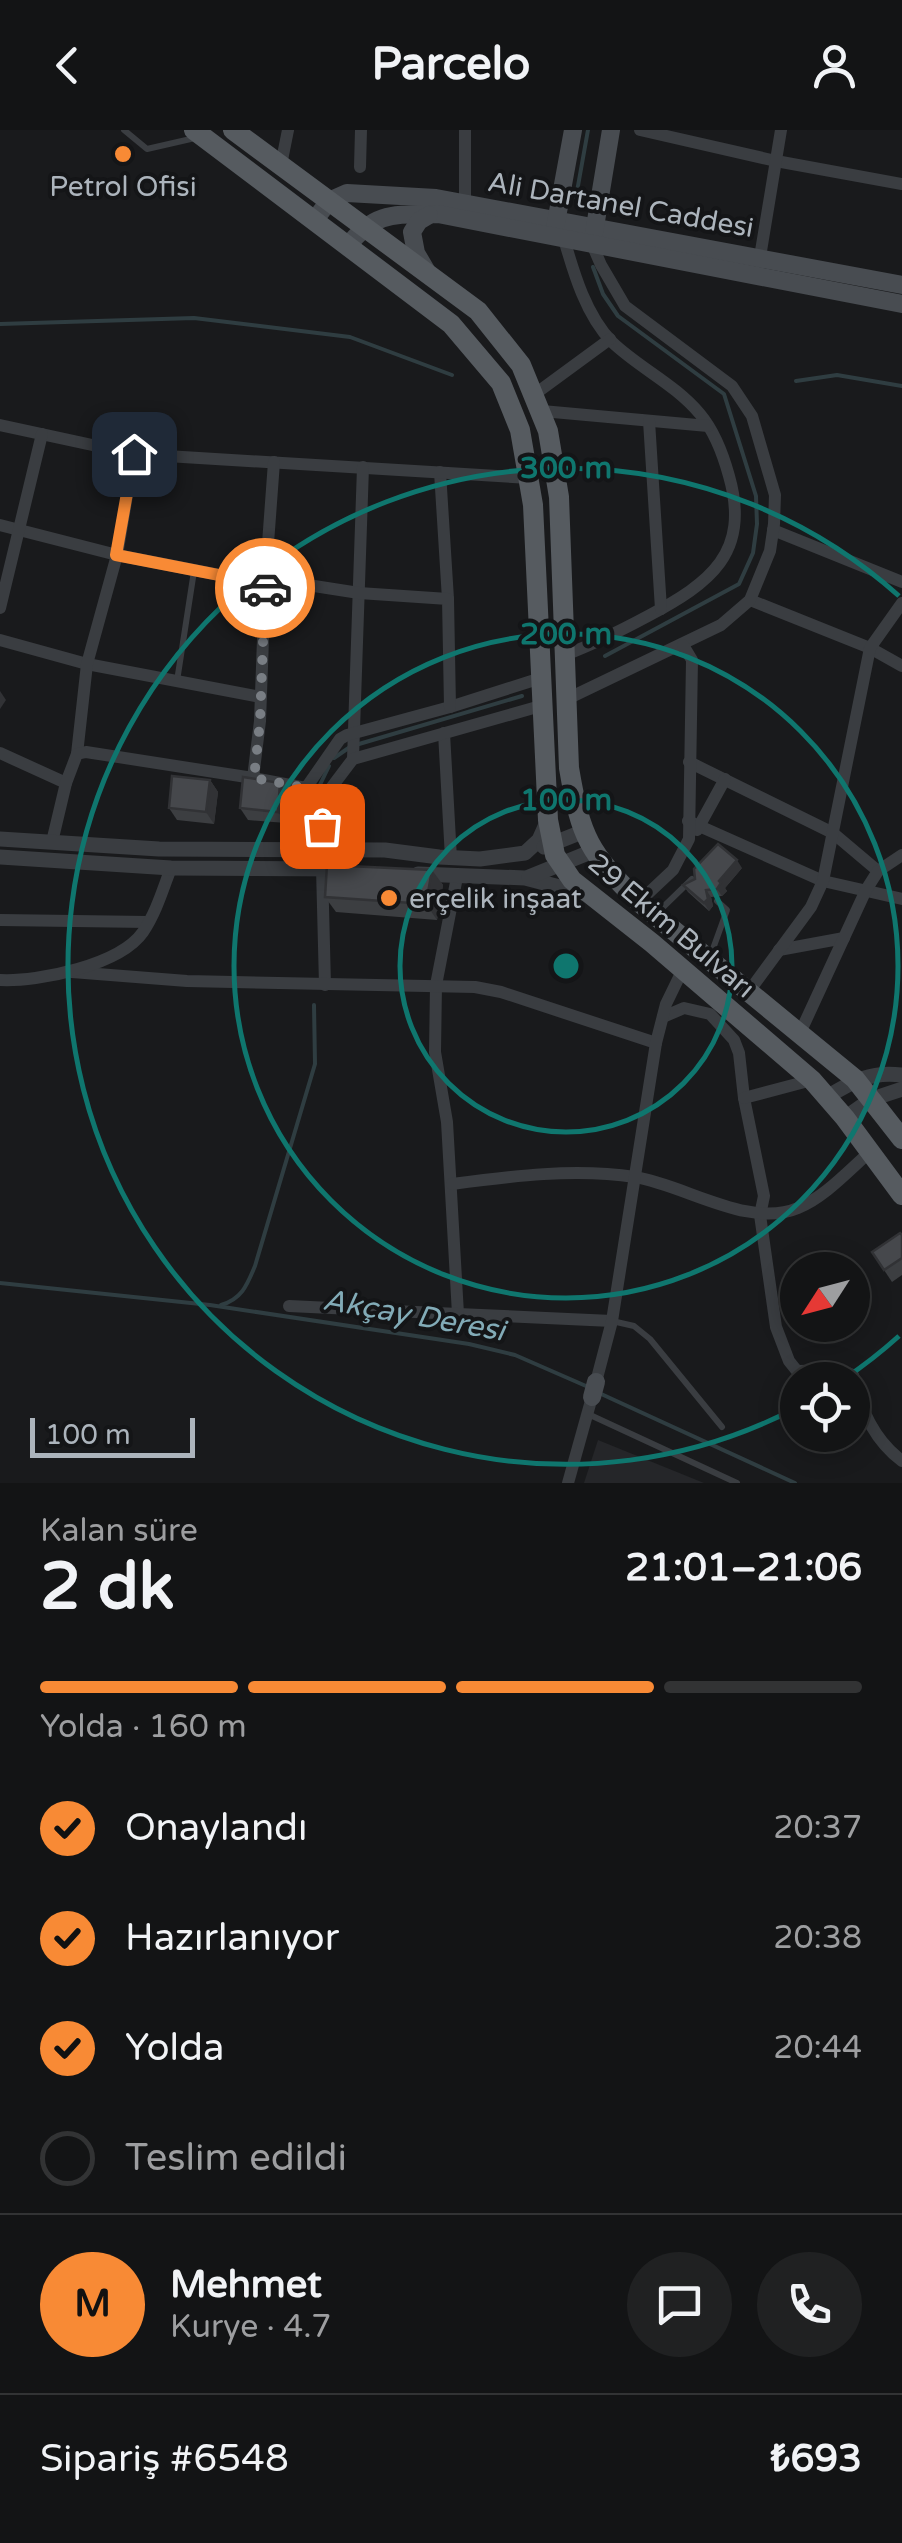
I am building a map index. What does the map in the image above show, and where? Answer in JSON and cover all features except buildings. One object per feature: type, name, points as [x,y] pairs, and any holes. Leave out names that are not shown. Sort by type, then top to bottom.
[{"type":"main road","name":"29 Ekim Bulvarı","points":[[234,130],[478,311],[503,338],[538,402],[559,497],[569,768],[582,832],[593,851],[647,908],[855,1079],[902,1140]]},
{"type":"main road","points":[[557,232],[573,130]]},
{"type":"main road","points":[[594,236],[610,130]]},
{"type":"main road","name":"29 Ekim Bulvarı","points":[[198,133],[451,324],[487,364],[514,408],[529,478],[548,820],[561,866],[589,894],[812,1080],[902,1195]]},
{"type":"main road","points":[[303,182],[354,192]]},
{"type":"main road","name":"Ali Dartanel Caddesi","points":[[329,201],[354,192],[465,204],[557,232]]},
{"type":"main road","points":[[314,221],[329,201]]},
{"type":"main road","name":"Ali Dartanel Caddesi","points":[[362,227],[397,215],[429,215],[760,258],[902,284]]},
{"type":"main road","points":[[429,215],[414,226],[412,237],[416,254],[429,275]]},
{"type":"main road","points":[[348,246],[362,227]]},
{"type":"main road","name":"Ali Dartanel Caddesi","points":[[594,236],[902,304]]},
{"type":"street","points":[[281,166],[288,130]]},
{"type":"street","points":[[360,166],[361,130]]},
{"type":"street","points":[[465,130],[465,204]]},
{"type":"street","points":[[640,130],[776,162],[902,184]]},
{"type":"street","points":[[760,258],[781,130]]},
{"type":"street","points":[[557,232],[576,280],[610,339],[680,393],[708,426],[724,458],[735,495],[732,543],[720,566],[706,580],[600,642],[565,655]]},
{"type":"street","points":[[567,699],[720,625],[750,600],[770,551],[774,530],[774,495],[752,416],[732,386],[624,306],[600,266],[594,236]]},
{"type":"street","points":[[538,402],[610,339]]},
{"type":"street","points":[[538,402],[648,421],[708,426]]},
{"type":"street","points":[[648,421],[661,609]]},
{"type":"street","points":[[0,425],[134,454],[529,478]]},
{"type":"street","points":[[0,608],[42,434]]},
{"type":"street","points":[[52,842],[77,754],[86,664],[116,555],[134,454]]},
{"type":"street","points":[[254,778],[274,462]]},
{"type":"street","points":[[362,467],[359,592],[353,735],[353,756],[325,796],[322,826],[307,826],[306,788],[340,739],[353,735],[450,707],[541,678]]},
{"type":"street","points":[[440,472],[444,488],[450,707]]},
{"type":"street","points":[[0,525],[116,555],[265,584],[295,583],[448,599]]},
{"type":"street","points":[[774,530],[902,582]]},
{"type":"street","points":[[750,600],[870,648],[902,666]]},
{"type":"street","points":[[750,990],[810,907],[823,881],[870,648],[902,603]]},
{"type":"street","points":[[0,640],[86,664],[260,697]]},
{"type":"street","points":[[682,645],[692,660],[689,762],[694,824]]},
{"type":"street","points":[[353,756],[544,705]]},
{"type":"street","points":[[444,733],[450,858]]},
{"type":"street","points":[[77,754],[86,752],[306,788]]},
{"type":"street","points":[[0,754],[66,783]]},
{"type":"street","points":[[689,762],[833,833],[878,871]]},
{"type":"street","points":[[647,908],[673,870],[694,824],[725,780]]},
{"type":"street","points":[[520,854],[539,840],[548,820]]},
{"type":"street","points":[[694,824],[823,881],[902,899]]},
{"type":"street","points":[[0,839],[175,849],[386,850],[450,858],[520,854],[582,832]]},
{"type":"street","points":[[526,878],[593,851]]},
{"type":"street","points":[[800,1033],[866,890],[878,871],[902,855]]},
{"type":"street","points":[[0,858],[172,868],[356,869]]},
{"type":"street","points":[[72,972],[141,935],[172,868]]},
{"type":"street","points":[[322,868],[325,985]]},
{"type":"street","points":[[410,874],[526,878],[589,894]]},
{"type":"street","points":[[457,877],[436,985],[435,1052],[447,1122],[458,1314]]},
{"type":"street","points":[[0,920],[148,922]]},
{"type":"street","points":[[779,950],[844,938]]},
{"type":"street","points":[[568,1483],[612,1321],[656,1044],[683,969]]},
{"type":"street","points":[[0,980],[72,972],[186,981],[436,985],[501,992],[656,1044]]},
{"type":"street","points":[[663,1017],[684,1008],[710,1014],[739,1052],[764,1196],[760,1215],[776,1326],[788,1361],[797,1371],[840,1370],[853,1375],[858,1400],[870,1423],[886,1450],[902,1462]]},
{"type":"street","points":[[823,1052],[902,1076]]},
{"type":"street","points":[[827,1097],[855,1079],[883,1072]]},
{"type":"street","points":[[744,1098],[812,1080]]},
{"type":"street","points":[[845,1118],[872,1099],[902,1090]]},
{"type":"street","points":[[452,1184],[548,1172],[637,1178],[760,1215],[797,1209],[824,1192],[870,1151]]},
{"type":"street","points":[[289,1306],[612,1321]]},
{"type":"lane","points":[[124,130],[147,149],[198,133]]},
{"type":"lane","points":[[177,680],[194,570]]},
{"type":"lane","points":[[647,908],[692,879],[695,882]]},
{"type":"lane","points":[[709,958],[727,910],[717,902]]},
{"type":"lane","points":[[612,1321],[634,1326],[650,1339],[722,1427]]},
{"type":"lane","points":[[591,1398],[736,1483]]},
{"type":"shaded area","points":[[598,1440],[704,1483],[584,1483]]},
{"type":"waterway","points":[[576,197],[588,130]]},
{"type":"waterway","points":[[593,267],[603,294],[618,316],[724,394],[756,496],[757,524],[753,553],[739,584],[605,656]]},
{"type":"waterway","points":[[0,324],[194,318],[350,337],[452,375]]},
{"type":"waterway","points":[[796,381],[837,375],[902,386]]},
{"type":"waterway","points":[[359,744],[522,696]]},
{"type":"waterway","points":[[334,758],[350,747]]},
{"type":"waterway","points":[[316,793],[329,766]]},
{"type":"waterway","points":[[221,1305],[239,1295],[255,1266],[315,1064],[314,1005]]},
{"type":"waterway","name":"Akçay Deresi","points":[[0,1283],[210,1305],[469,1344],[515,1355],[586,1386]]},
{"type":"waterway","name":"Akçay Deresi","points":[[599,1393],[795,1483]]},
{"type":"way so far","points":[[265,588],[254,778],[306,788],[307,826],[322,826]]},
{"type":"place","name":"Petrol Ofisi","points":[[123,154]]},
{"type":"place","name":"erçelik inşaat","points":[[389,898]]},
{"type":"route","points":[[134,454],[116,555],[265,584],[265,588]]}]
